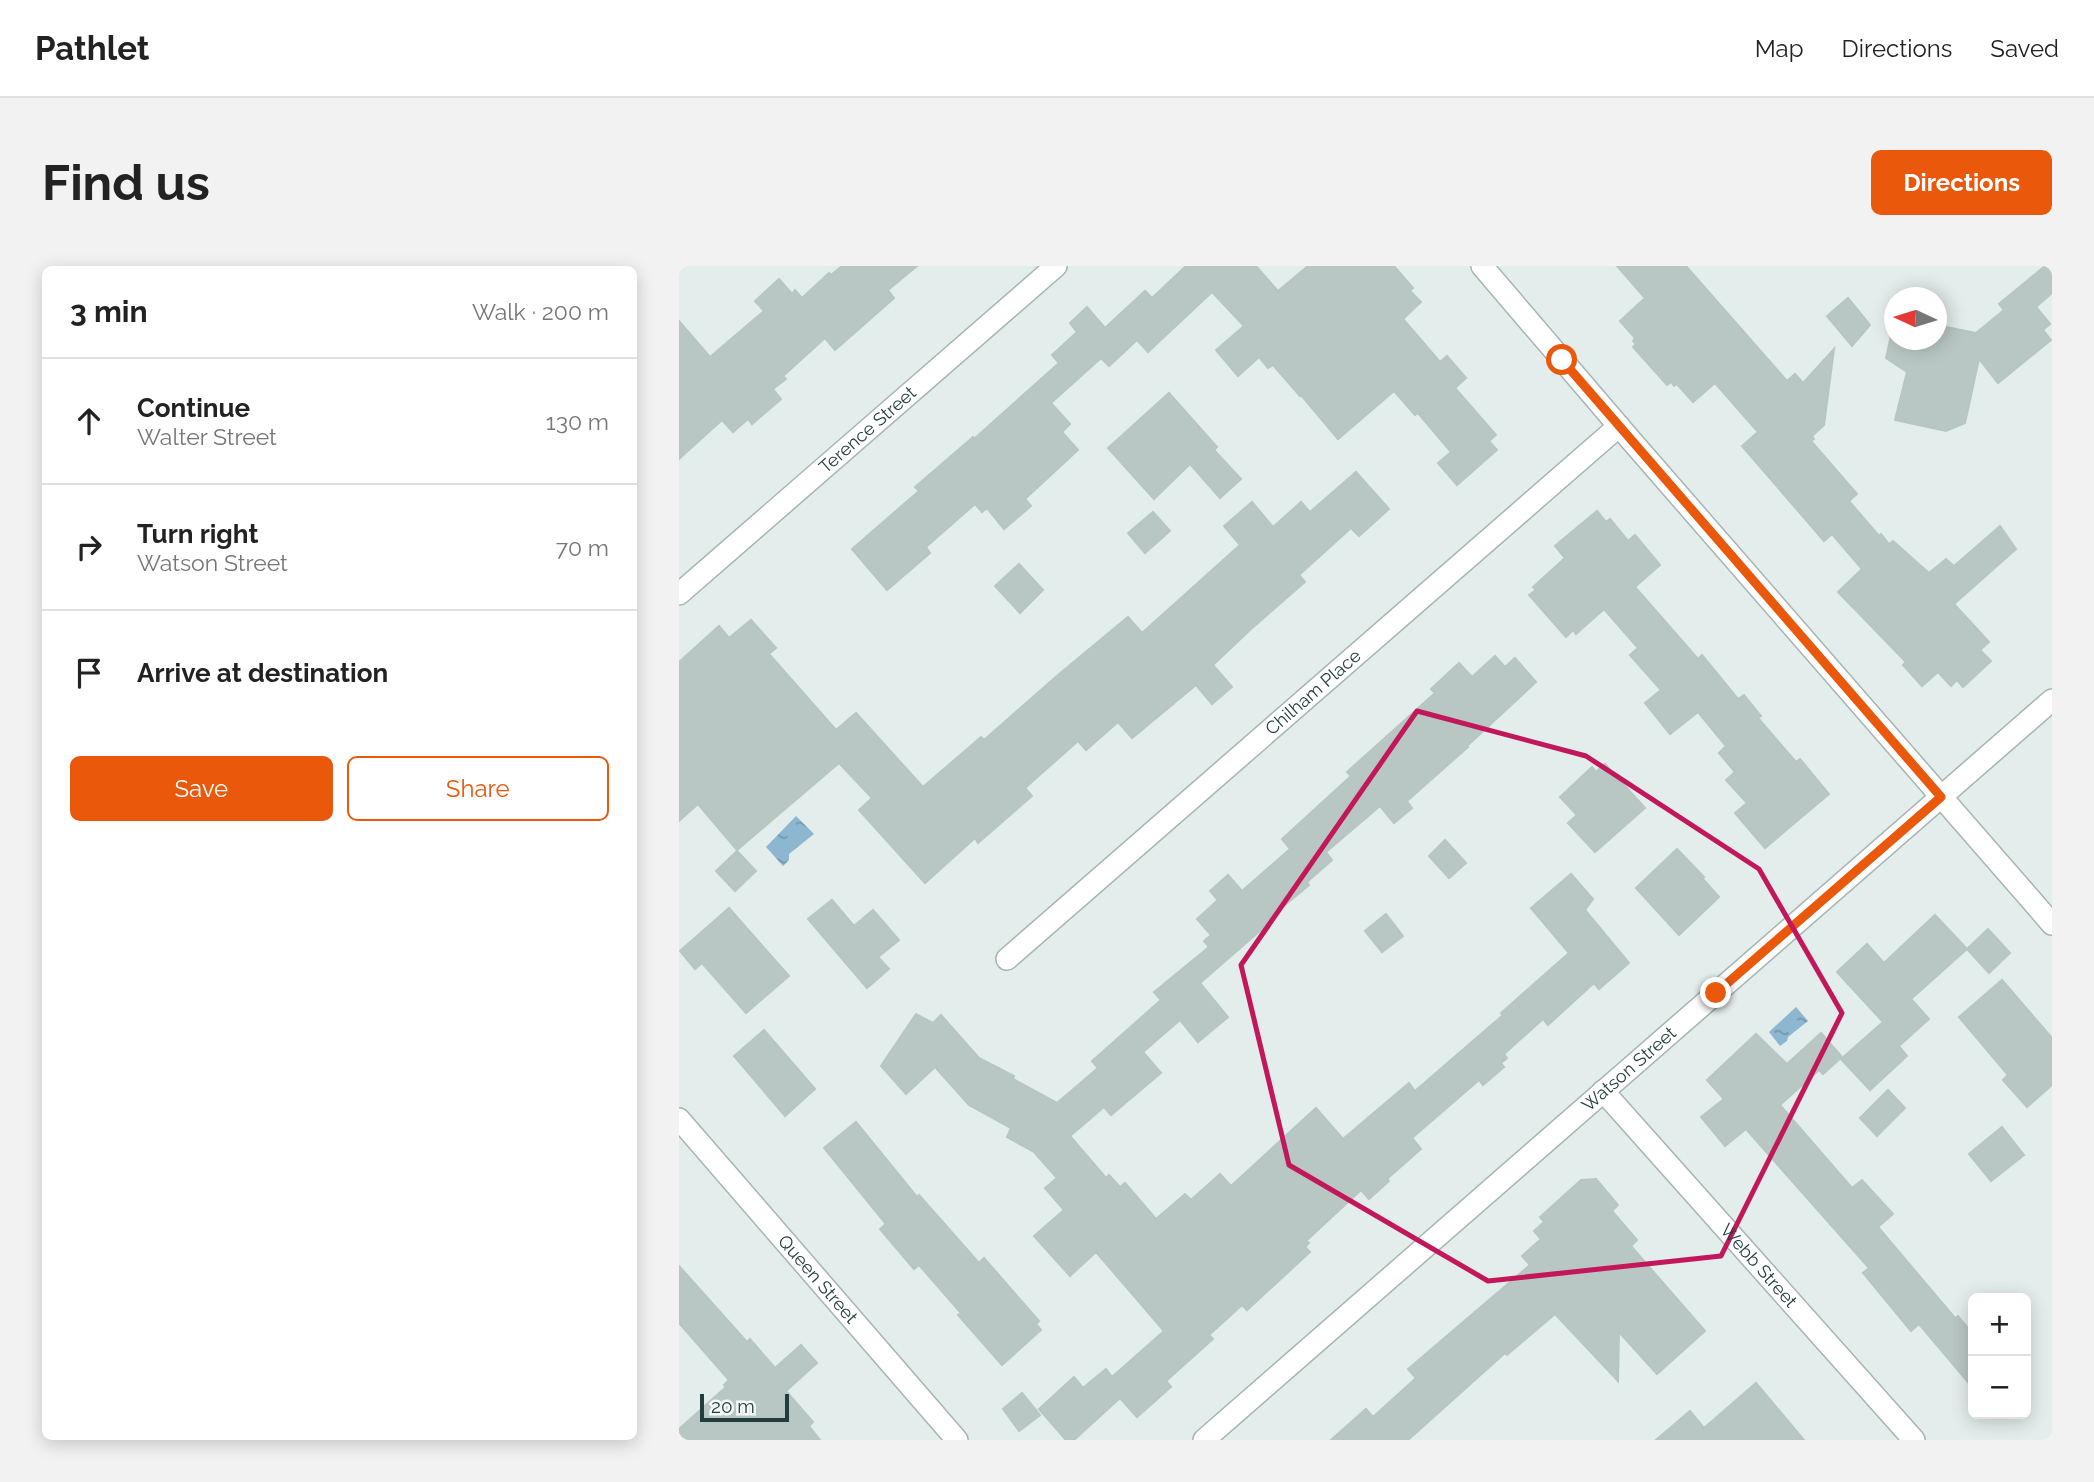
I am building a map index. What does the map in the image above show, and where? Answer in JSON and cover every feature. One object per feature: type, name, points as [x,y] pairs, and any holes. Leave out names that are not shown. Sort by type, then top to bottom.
[{"type":"street","name":"Terence Street","points":[[679,594],[1056,266]]},
{"type":"street","points":[[1482,266],[2052,924]]},
{"type":"street","name":"Chilham Place","points":[[1007,959],[1619,426]]},
{"type":"street","name":"Watson Street","points":[[1205,1440],[2052,700]]},
{"type":"street","name":"Webb Street","points":[[1603,1091],[1914,1440]]},
{"type":"street","name":"Queen Street","points":[[679,1119],[957,1440]]},
{"type":"highlighted area","points":[[1417,711],[1586,756],[1759,869],[1842,1013],[1721,1256],[1488,1281],[1289,1165],[1241,965]]},
{"type":"water","points":[[796,816],[814,834],[789,854],[789,860],[783,866],[766,847]]},
{"type":"water","points":[[1796,1007],[1808,1021],[1780,1046],[1769,1032]]},
{"type":"building","points":[[842,266],[917,266],[888,290],[894,298],[835,350],[825,338],[783,376],[786,379],[773,389],[781,399],[752,424],[748,419],[733,432],[722,420],[679,459],[679,321],[710,357],[764,311],[755,301],[779,279],[792,294],[795,290],[802,298],[829,273],[831,275]]},
{"type":"building","points":[[1186,266],[1256,266],[1278,291],[1308,266],[1394,266],[1413,288],[1410,291],[1421,302],[1403,319],[1440,362],[1447,356],[1466,378],[1455,388],[1496,435],[1489,441],[1497,450],[1457,485],[1438,463],[1451,452],[1418,413],[1415,415],[1394,391],[1338,439],[1273,365],[1268,368],[1259,357],[1238,376],[1216,350],[1244,326],[1212,292],[1148,352],[1137,340],[1109,366],[1101,358],[1051,403],[1070,424],[1062,432],[1078,450],[1025,499],[1031,506],[1004,529],[987,508],[982,512],[975,504],[926,547],[930,553],[887,590],[852,549],[919,491],[915,487],[973,437],[974,439],[1059,363],[1052,355],[1077,332],[1070,323],[1087,307],[1105,328],[1145,291],[1152,298]]},
{"type":"building","points":[[1617,266],[1686,266],[1787,381],[1795,374],[1803,383],[1834,349],[1824,425],[1812,436],[1814,439],[1811,441],[1857,494],[1849,501],[1879,536],[1881,534],[1889,544],[1893,541],[1929,573],[1946,559],[1954,566],[2000,526],[2016,549],[1954,604],[1989,642],[1980,650],[1991,661],[1963,687],[1957,680],[1951,686],[1938,672],[1922,686],[1903,665],[1906,662],[1838,592],[1862,569],[1832,534],[1824,541],[1742,446],[1758,432],[1715,383],[1693,402],[1677,384],[1674,386],[1671,382],[1667,385],[1633,347],[1636,344],[1633,341],[1635,338],[1620,321],[1645,298]]},
{"type":"building","points":[[2045,266],[2052,266],[2052,293],[2036,307],[2050,324],[2043,330],[2051,340],[1998,383],[1979,359],[1965,423],[1946,431],[1895,420],[1907,372],[1886,358],[1888,350],[1947,350],[1947,327],[1976,333],[2004,310],[1999,304]]},
{"type":"building","points":[[1848,298],[1870,325],[1852,346],[1827,316]]},
{"type":"building","points":[[1169,393],[1217,447],[1214,450],[1241,479],[1220,498],[1190,464],[1154,499],[1108,448]]},
{"type":"building","points":[[1356,472],[1389,509],[1359,536],[1351,528],[1299,575],[1305,582],[1213,665],[1232,687],[1212,704],[1196,685],[1132,738],[1118,722],[1086,750],[1078,741],[1025,788],[1032,796],[978,843],[975,838],[925,883],[859,810],[872,798],[839,763],[737,850],[698,804],[679,821],[679,662],[719,626],[729,638],[751,620],[776,648],[769,654],[836,730],[856,713],[923,787],[981,737],[984,740],[1128,617],[1142,633],[1240,545],[1224,526],[1252,502],[1273,527],[1301,502],[1310,512]]},
{"type":"building","points":[[1597,511],[1606,522],[1610,519],[1628,541],[1635,535],[1660,565],[1635,587],[1698,659],[1702,655],[1738,699],[1744,695],[1761,716],[1758,718],[1796,762],[1800,759],[1829,794],[1765,848],[1735,813],[1747,803],[1726,780],[1735,772],[1719,753],[1726,746],[1698,712],[1670,734],[1645,703],[1661,690],[1630,655],[1638,648],[1604,609],[1576,634],[1573,630],[1566,637],[1529,595],[1536,590],[1533,587],[1565,558],[1555,546]]},
{"type":"building","points":[[1153,512],[1170,531],[1145,553],[1128,533]]},
{"type":"building","points":[[1019,564],[1043,590],[1020,613],[995,586]]},
{"type":"building","points":[[1495,656],[1505,667],[1515,658],[1536,682],[1407,801],[1412,808],[1394,823],[1380,806],[1326,852],[1332,860],[1307,882],[1309,885],[1200,983],[1228,1017],[1198,1042],[1180,1020],[1143,1052],[1161,1073],[1111,1115],[1104,1107],[1070,1136],[1106,1178],[1109,1175],[1120,1187],[1125,1183],[1156,1219],[1185,1194],[1191,1200],[1220,1174],[1231,1186],[1316,1108],[1343,1139],[1409,1083],[1415,1091],[1503,1015],[1501,1013],[1569,953],[1531,908],[1571,874],[1593,899],[1585,910],[1629,963],[1599,989],[1594,983],[1548,1025],[1543,1019],[1504,1054],[1507,1058],[1501,1063],[1504,1067],[1483,1085],[1479,1080],[1412,1138],[1421,1149],[1369,1199],[1361,1190],[1306,1241],[1309,1243],[1305,1247],[1310,1252],[1247,1310],[1242,1305],[1209,1335],[1213,1339],[1166,1381],[1171,1387],[1137,1417],[1120,1398],[1074,1440],[1066,1440],[1039,1409],[1074,1377],[1083,1388],[1106,1369],[1112,1377],[1164,1331],[1096,1252],[1070,1276],[1034,1236],[1064,1210],[1045,1188],[1057,1178],[1034,1152],[1007,1137],[1011,1128],[969,1105],[935,1067],[906,1094],[881,1066],[916,1014],[933,1023],[941,1015],[979,1058],[1057,1103],[1098,1068],[1092,1061],[1161,1000],[1154,992],[1209,947],[1204,941],[1211,935],[1197,919],[1218,900],[1210,891],[1228,875],[1242,891],[1290,849],[1282,839],[1351,776],[1347,772],[1435,693],[1431,689],[1459,663],[1472,677]]},
{"type":"building","points":[[1605,764],[1645,808],[1595,852],[1568,823],[1577,815],[1560,797],[1592,767],[1596,772]]},
{"type":"building","points":[[1445,840],[1466,863],[1449,878],[1429,856]]},
{"type":"building","points":[[1677,849],[1719,897],[1679,935],[1636,888]]},
{"type":"building","points":[[737,851],[756,871],[735,891],[716,871]]},
{"type":"building","points":[[832,900],[854,926],[873,910],[899,940],[878,957],[889,969],[867,988],[808,919]]},
{"type":"building","points":[[729,908],[789,976],[746,1013],[702,963],[695,969],[680,951]]},
{"type":"building","points":[[1386,914],[1403,936],[1382,952],[1365,931]]},
{"type":"building","points":[[1935,915],[1967,949],[1911,999],[1929,1019],[1899,1046],[1907,1056],[1870,1090],[1841,1059],[1883,1022],[1837,972],[1867,944],[1884,963]]},
{"type":"building","points":[[1988,929],[2010,953],[1989,973],[1967,949]]},
{"type":"building","points":[[2002,980],[2052,1038],[2052,1085],[2027,1107],[2003,1080],[2008,1075],[1959,1017]]},
{"type":"building","points":[[764,1030],[815,1089],[785,1116],[734,1056]]},
{"type":"building","points":[[1821,1033],[1842,1057],[1823,1074],[1819,1070],[1780,1105],[1852,1188],[1862,1180],[1893,1214],[1878,1227],[1955,1318],[1958,1316],[1968,1328],[1968,1382],[1919,1324],[1911,1331],[1863,1273],[1869,1268],[1746,1129],[1725,1146],[1701,1117],[1724,1099],[1707,1080],[1756,1034],[1787,1064]]},
{"type":"building","points":[[1888,1090],[1905,1108],[1877,1136],[1860,1118]]},
{"type":"building","points":[[856,1122],[917,1197],[919,1195],[979,1263],[984,1258],[1039,1321],[1036,1324],[1041,1330],[1002,1365],[919,1265],[914,1269],[880,1229],[886,1224],[824,1148]]},
{"type":"building","points":[[2002,1127],[2024,1155],[1991,1181],[1969,1154]]},
{"type":"building","points":[[1596,1179],[1618,1205],[1612,1211],[1637,1240],[1631,1246],[1705,1331],[1657,1374],[1619,1332],[1618,1381],[1555,1314],[1507,1355],[1505,1353],[1408,1440],[1331,1440],[1366,1409],[1373,1417],[1416,1378],[1408,1369],[1530,1265],[1522,1256],[1541,1239],[1534,1231],[1544,1222],[1540,1217],[1581,1180]]},
{"type":"building","points":[[679,1266],[747,1342],[750,1339],[775,1368],[801,1345],[817,1363],[786,1391],[813,1422],[809,1426],[820,1440],[679,1440],[679,1429],[726,1387],[724,1385],[729,1380],[679,1323]]},
{"type":"building","points":[[1756,1383],[1804,1440],[1656,1440],[1690,1411],[1704,1428]]},
{"type":"building","points":[[1022,1393],[1040,1415],[1019,1431],[1003,1409]]},
{"type":"route","points":[[1562,360],[1941,797],[1716,993]]}]
